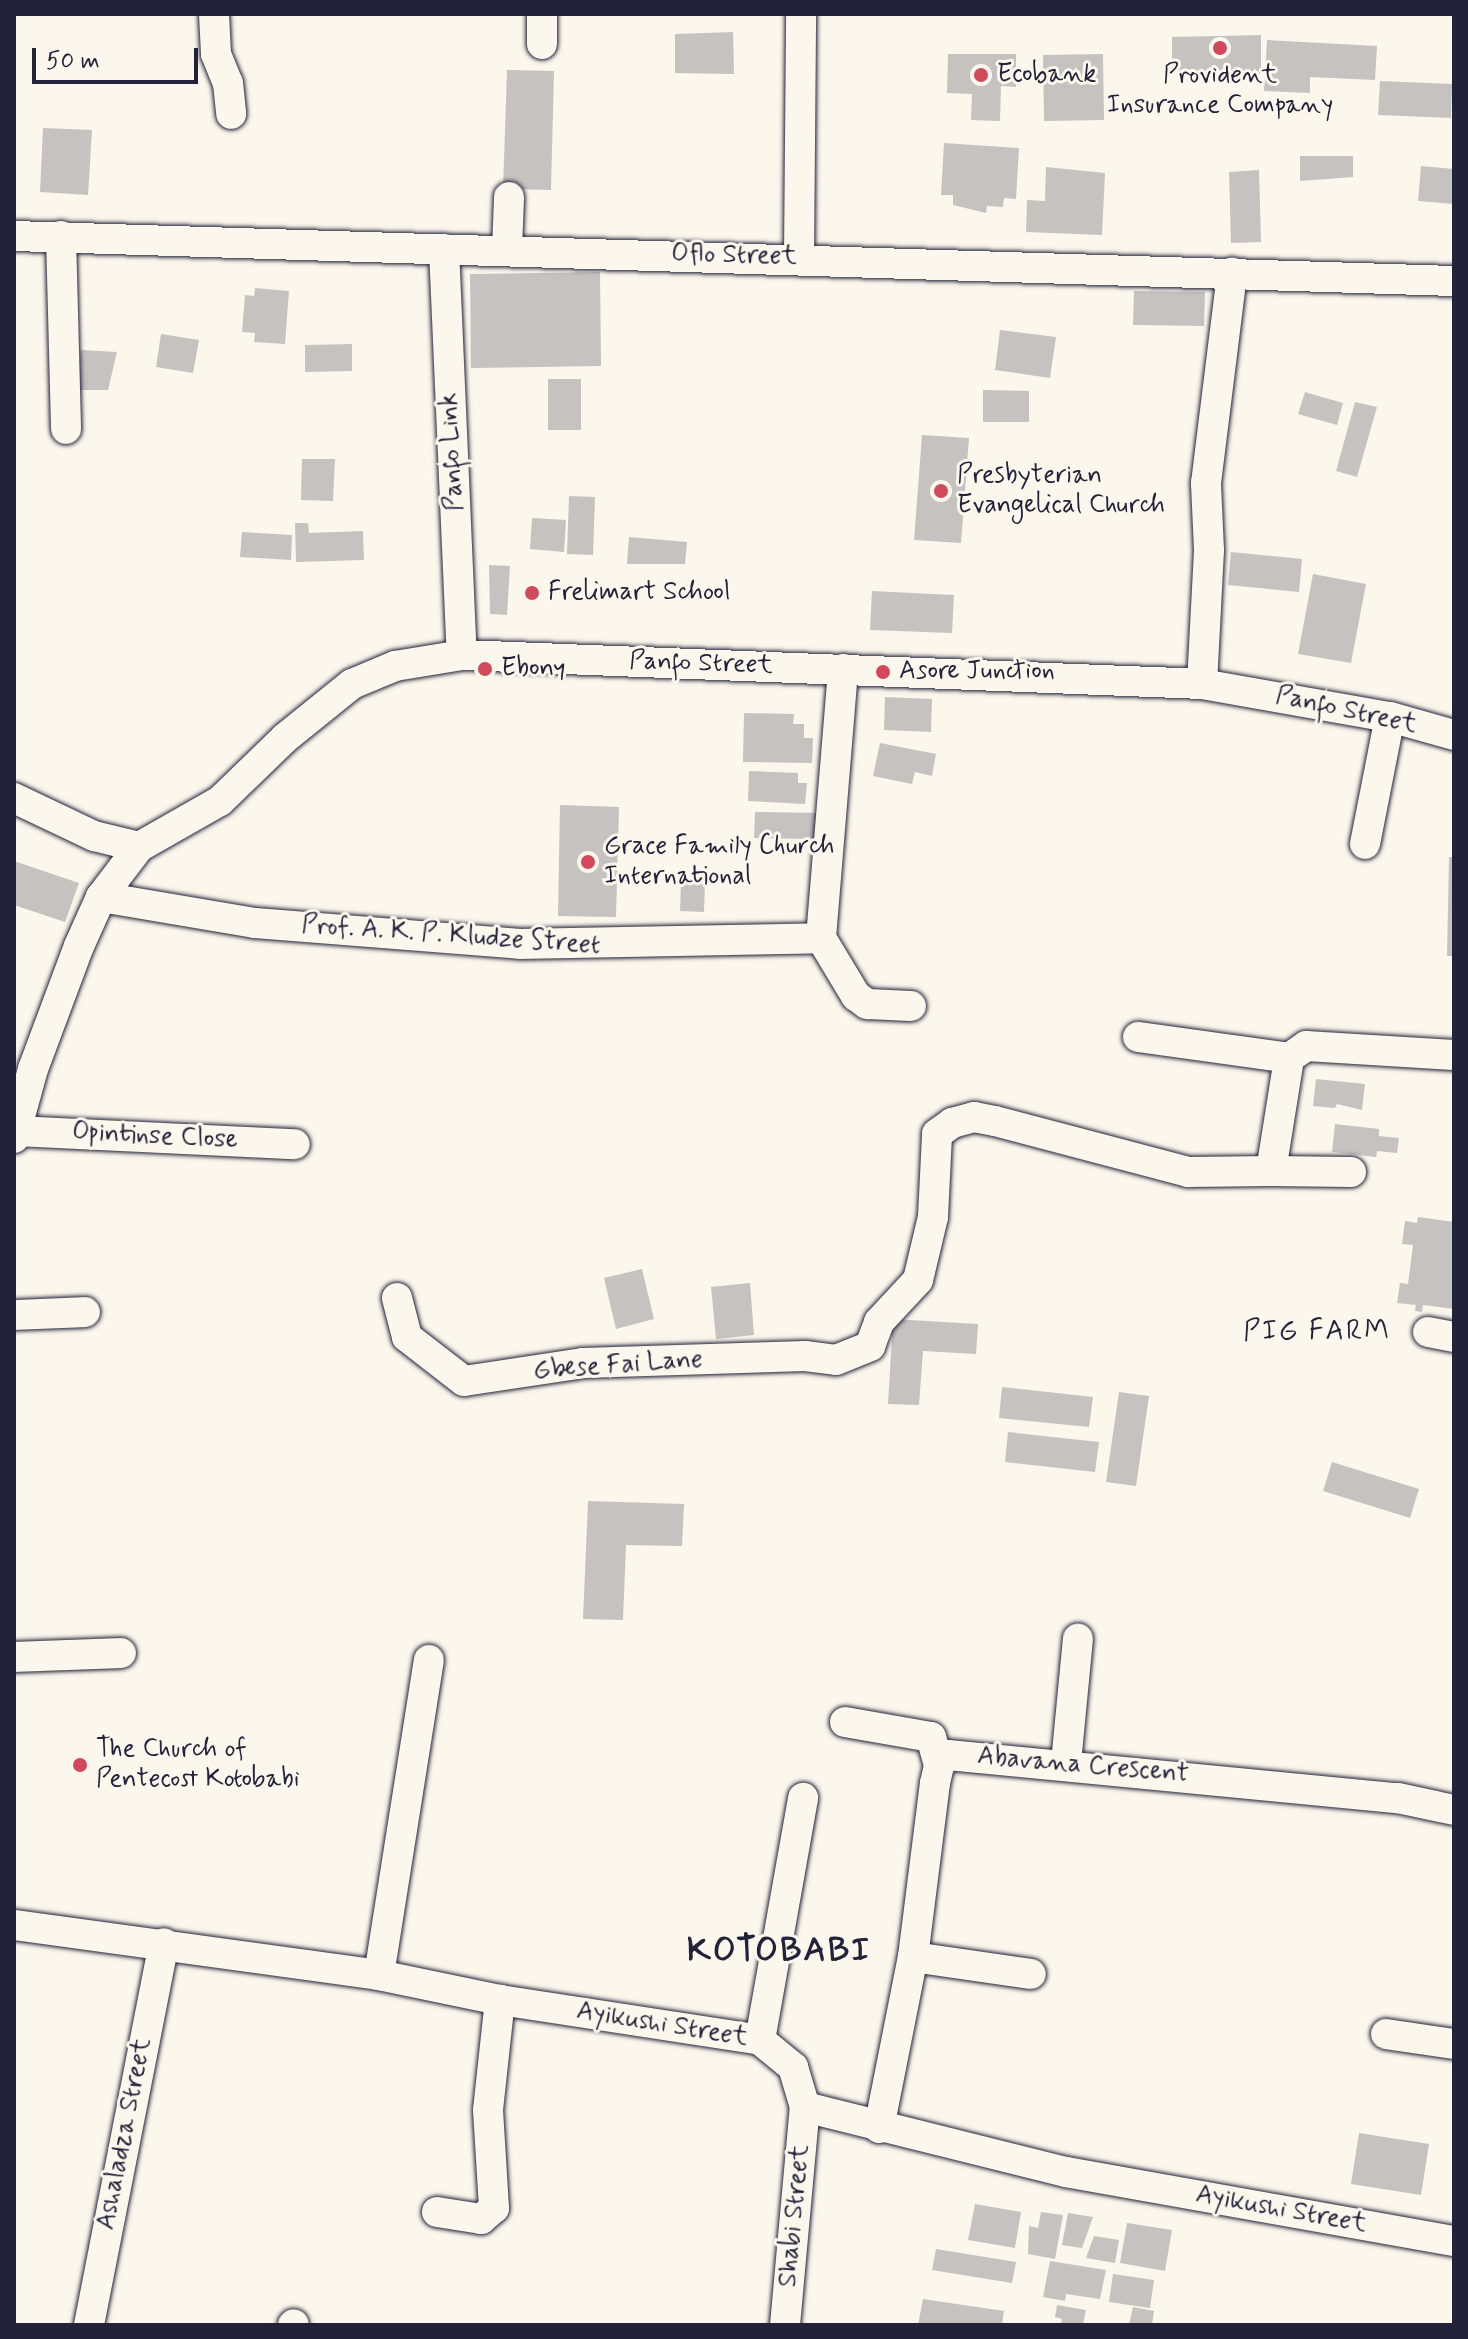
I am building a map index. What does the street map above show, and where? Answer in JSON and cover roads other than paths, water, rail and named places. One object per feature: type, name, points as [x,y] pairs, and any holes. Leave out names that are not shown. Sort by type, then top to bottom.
[{"type":"street","points":[[214,14],[216,54],[228,83],[231,114]]},
{"type":"street","points":[[542,14],[542,44]]},
{"type":"street","points":[[799,257],[801,14]]},
{"type":"street","points":[[507,250],[509,197]]},
{"type":"street","name":"Oflo Street","points":[[14,236],[799,257],[1454,281]]},
{"type":"street","points":[[61,236],[66,429]]},
{"type":"street","name":"Panfo Link","points":[[444,249],[462,655]]},
{"type":"street","points":[[1202,684],[1209,550],[1206,483],[1232,273]]},
{"type":"street","name":"Panfo Street","points":[[139,847],[220,801],[285,738],[352,684],[395,666],[462,655],[1202,684],[1390,717],[1454,735]]},
{"type":"street","points":[[843,669],[821,938],[856,996],[867,1004],[911,1006]]},
{"type":"street","points":[[1365,844],[1390,717]]},
{"type":"street","points":[[14,798],[94,836],[139,847],[101,897],[28,1044],[14,1138]]},
{"type":"street","name":"Prof. A. K. P. Kludze Street","points":[[101,897],[255,923],[520,944],[821,938]]},
{"type":"street","points":[[1138,1037],[1289,1058],[1306,1046],[1454,1055]]},
{"type":"street","points":[[1289,1058],[1271,1171],[1351,1172]]},
{"type":"street","name":"Gbese Fai Lane","points":[[397,1298],[407,1337],[464,1381],[583,1363],[805,1356],[836,1360],[870,1346],[879,1322],[918,1280],[933,1217],[937,1134],[952,1123],[974,1117],[995,1121],[1188,1172],[1271,1171]]},
{"type":"street","name":"Opintinse Close","points":[[15,1131],[295,1144]]},
{"type":"street","points":[[14,1315],[85,1312]]},
{"type":"street","points":[[1066,1763],[1078,1639]]},
{"type":"street","points":[[14,1657],[121,1653]]},
{"type":"street","points":[[379,1975],[429,1660]]},
{"type":"street","points":[[845,1722],[931,1737],[939,1765]]},
{"type":"street","name":"Abavana Crescent","points":[[879,2128],[913,1957],[939,1765],[948,1755],[1066,1763],[1398,1798],[1454,1810]]},
{"type":"street","points":[[760,2040],[803,1798]]},
{"type":"street","name":"Ayikushi Street","points":[[14,1925],[164,1943],[379,1975],[500,2000],[760,2040],[793,2067],[805,2107],[879,2128],[1066,2172],[1454,2241]]},
{"type":"street","name":"Ashaladza Street","points":[[89,2325],[164,1943]]},
{"type":"street","points":[[913,1957],[1031,1974]]},
{"type":"street","points":[[437,2212],[481,2219],[494,2208],[488,2110],[500,2000]]},
{"type":"street","points":[[1386,2034],[1454,2044]]},
{"type":"street","name":"Shabi Street","points":[[785,2325],[805,2107]]},
{"type":"place","name":"Provident Insurance Company","points":[[1220,48]]},
{"type":"place","name":"Ecobank","points":[[981,75]]},
{"type":"place","name":"Presbyterian Evangelical Church","points":[[941,491]]},
{"type":"place","name":"Frelimart School","points":[[532,593]]},
{"type":"place","name":"Ebony","points":[[485,669]]},
{"type":"place","name":"Asore Junction","points":[[883,672]]},
{"type":"place","name":"Grace Family Church International","points":[[588,862]]},
{"type":"place","name":"The Church of Pentecost Kotobabi","points":[[80,1765]]},
{"type":"district","name":"PIG FARM","points":[[1317,1332]]},
{"type":"district","name":"KOTOBABI","points":[[779,1951]]}]
